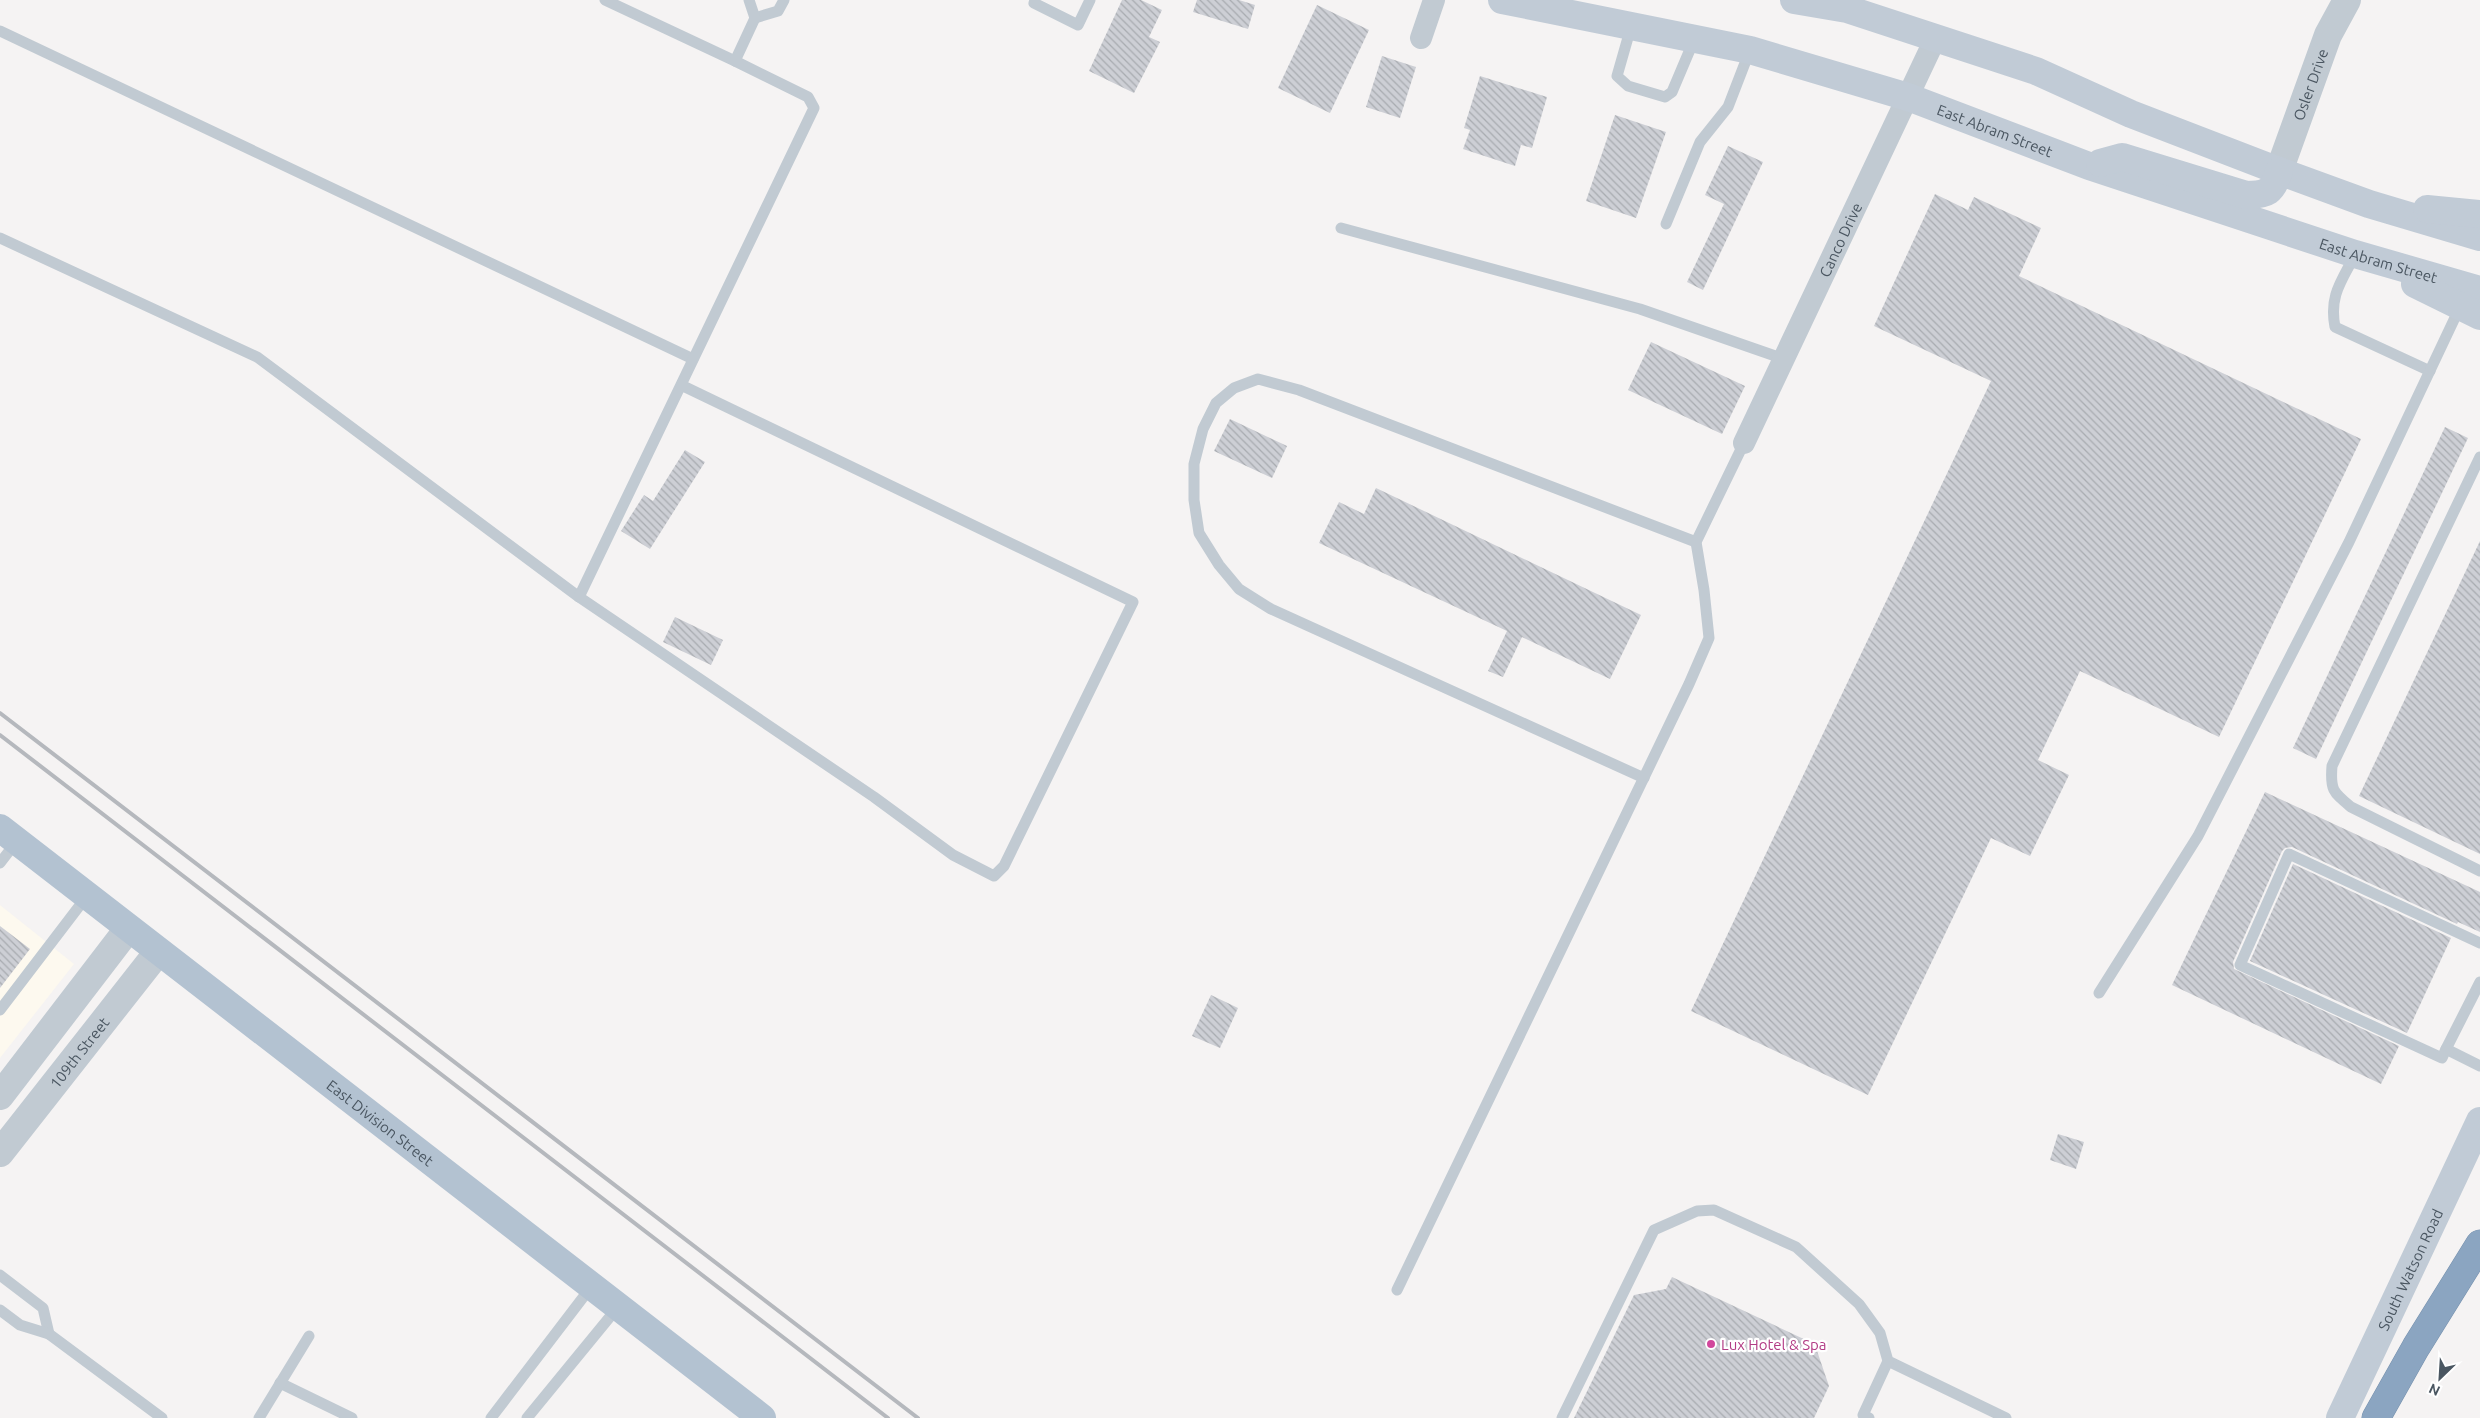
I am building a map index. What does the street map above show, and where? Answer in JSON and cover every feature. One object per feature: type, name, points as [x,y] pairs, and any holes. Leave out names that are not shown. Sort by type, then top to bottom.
[{"type":"highway","points":[[2376,1418],[2416,1347],[2480,1244]]},
{"type":"main road","name":"East Abram Street","points":[[1502,0],[1750,50],[1908,97],[2089,166],[2355,254],[2473,304]]},
{"type":"main road","points":[[1794,0],[1847,9],[2036,71],[2131,114],[2279,171],[2369,204],[2480,238]]},
{"type":"main road","points":[[2089,166],[2122,157],[2246,195],[2263,195],[2275,184],[2279,171]]},
{"type":"main road","points":[[2369,204],[2480,214]]},
{"type":"main road","name":"East Division Street","points":[[8,834],[128,929],[762,1418]]},
{"type":"main road","name":"South Watson Road","points":[[2340,1418],[2480,1121]]},
{"type":"street","points":[[1421,38],[1434,0]]},
{"type":"street","name":"Osler Drive","points":[[2279,171],[2328,35],[2347,0]]},
{"type":"street","name":"Canco Drive","points":[[1744,443],[1936,37]]},
{"type":"street","points":[[4,1083],[128,929]]},
{"type":"street","name":"109th Street","points":[[0,1153],[158,952]]},
{"type":"lane","points":[[579,597],[814,108],[808,97],[605,0]]},
{"type":"lane","points":[[734,61],[755,18],[749,0]]},
{"type":"lane","points":[[755,18],[778,11],[784,0]]},
{"type":"lane","points":[[1035,0],[1034,3],[1078,25],[1090,0]]},
{"type":"lane","points":[[1631,27],[1617,76],[1628,86],[1664,97],[1672,92],[1694,40]]},
{"type":"lane","points":[[0,31],[693,359]]},
{"type":"lane","points":[[1666,224],[1700,142],[1728,108],[1750,50]]},
{"type":"lane","points":[[1341,228],[1640,309],[1784,359]]},
{"type":"lane","points":[[0,238],[257,357],[579,597],[874,797],[953,855],[994,876],[1004,866],[1132,602],[681,385]]},
{"type":"lane","points":[[2355,254],[2335,295],[2331,309],[2334,327],[2430,371]]},
{"type":"lane","points":[[2100,993],[2198,836],[2349,542],[2430,371],[2473,304]]},
{"type":"lane","points":[[1644,778],[1271,609],[1239,588],[1219,565],[1199,533],[1194,500],[1194,464],[1203,429],[1216,403],[1234,388],[1258,379],[1299,390],[1696,542]]},
{"type":"lane","points":[[1397,1290],[1644,778],[1709,638],[1696,542],[1744,443]]},
{"type":"lane","points":[[2480,457],[2332,766],[2330,785],[2336,795],[2351,807],[2480,870]]},
{"type":"lane","points":[[0,863],[8,834]]},
{"type":"lane","points":[[2480,943],[2289,854],[2240,966],[2442,1058],[2480,982]]},
{"type":"lane","points":[[0,1010],[87,896]]},
{"type":"lane","points":[[2446,1050],[2480,1066]]},
{"type":"lane","points":[[1562,1418],[1654,1230],[1697,1211],[1714,1210],[1796,1247],[1859,1304],[1880,1333],[1888,1361],[1863,1415],[1869,1418]]},
{"type":"lane","points":[[0,1275],[43,1308],[49,1334]]},
{"type":"lane","points":[[491,1418],[591,1286]]},
{"type":"lane","points":[[527,1418],[618,1307]]},
{"type":"lane","points":[[0,1310],[20,1326],[49,1334],[162,1418]]},
{"type":"lane","points":[[258,1418],[308,1336]]},
{"type":"lane","points":[[1888,1361],[2006,1418]]},
{"type":"lane","points":[[280,1383],[352,1418]]},
{"type":"shaded area","points":[[0,905],[74,964],[0,1058]]},
{"type":"building","points":[[1122,0],[1141,0],[1162,10],[1149,37],[1160,42],[1134,93],[1089,71]]},
{"type":"building","points":[[1197,0],[1239,0],[1255,5],[1248,29],[1193,12]]},
{"type":"building","points":[[1317,5],[1369,30],[1330,113],[1278,88]]},
{"type":"building","points":[[1382,56],[1416,67],[1400,118],[1366,107]]},
{"type":"building","points":[[1480,76],[1547,97],[1532,148],[1521,145],[1515,166],[1463,149],[1470,130],[1464,128]]},
{"type":"building","points":[[1615,115],[1666,132],[1636,218],[1586,201]]},
{"type":"building","points":[[1728,146],[1763,162],[1703,290],[1687,282],[1724,204],[1705,195]]},
{"type":"building","points":[[1935,194],[1968,210],[1974,197],[2041,228],[2019,276],[2361,439],[2219,737],[2080,671],[2038,760],[2069,775],[2030,856],[1991,838],[1868,1095],[1691,1011],[1991,381],[1874,326]]},
{"type":"building","points":[[1651,342],[1745,386],[1722,434],[1628,390]]},
{"type":"building","points":[[1230,419],[1287,446],[1272,478],[1214,451]]},
{"type":"building","points":[[2445,427],[2468,438],[2316,759],[2293,748]]},
{"type":"building","points":[[685,450],[705,462],[650,549],[621,531],[644,495],[653,501]]},
{"type":"building","points":[[1376,488],[1641,615],[1610,679],[1522,637],[1503,677],[1488,671],[1507,631],[1319,543],[1339,502],[1364,514]]},
{"type":"building","points":[[2480,541],[2480,854],[2359,796]]},
{"type":"building","points":[[675,617],[723,640],[711,665],[663,642]]},
{"type":"building","points":[[2265,792],[2480,892],[2480,932],[2458,922],[2457,924],[2292,847],[2285,848],[2282,851],[2233,962],[2234,969],[2399,1046],[2381,1084],[2172,985]]},
{"type":"building","points":[[2293,864],[2451,938],[2407,1033],[2250,961]]},
{"type":"building","points":[[0,926],[30,949],[0,988]]},
{"type":"building","points":[[1211,995],[1238,1008],[1220,1048],[1192,1036]]},
{"type":"building","points":[[2058,1134],[2084,1142],[2076,1169],[2050,1160]]},
{"type":"building","name":"Lux Hotel & Spa","points":[[1672,1277],[1808,1341],[1816,1348],[1829,1386],[1814,1418],[1574,1418],[1634,1295],[1666,1289]]},
{"type":"railway","points":[[0,713],[918,1418]]},
{"type":"railway","points":[[0,735],[888,1418]]},
{"type":"place","name":"Lux Hotel & Spa","points":[[1711,1344]]}]
